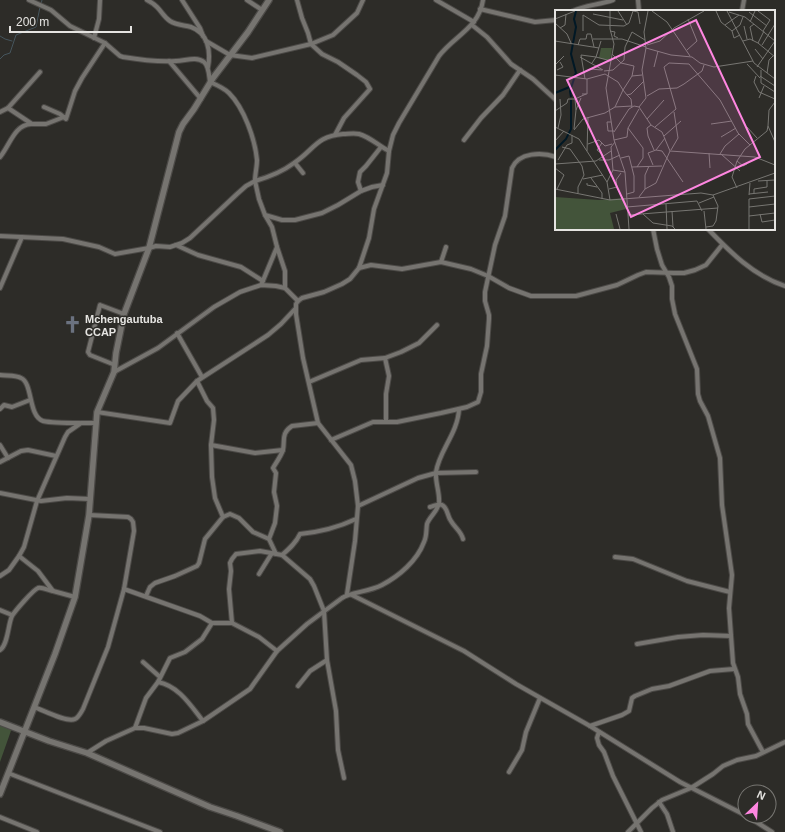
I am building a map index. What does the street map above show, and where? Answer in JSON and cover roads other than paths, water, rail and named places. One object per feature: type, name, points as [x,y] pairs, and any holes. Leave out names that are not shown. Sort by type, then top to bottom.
[{"type":"street","points":[[29,0],[51,10],[70,26],[105,44],[120,56],[148,61],[196,59],[205,62],[208,67]]},
{"type":"street","points":[[94,38],[99,19],[100,0]]},
{"type":"street","points":[[147,0],[158,8],[168,20],[194,29],[205,39],[230,55],[252,58],[311,44],[333,35],[357,13],[363,0]]},
{"type":"street","points":[[182,0],[200,28],[205,39],[209,53],[208,67],[210,82]]},
{"type":"street","points":[[247,0],[262,10]]},
{"type":"street","points":[[0,794],[66,626],[75,597],[89,515],[96,412],[114,372],[124,314],[149,248],[179,132],[201,99],[210,82],[248,32],[269,0]]},
{"type":"street","points":[[297,0],[311,44],[322,54],[342,64],[357,75],[366,82],[370,89],[344,118],[334,135]]},
{"type":"street","points":[[436,0],[473,23],[511,64],[555,99]]},
{"type":"street","points":[[96,412],[170,423],[178,401],[197,381],[249,349],[268,335],[295,309],[298,301],[333,288],[350,278],[359,268],[366,248],[374,209],[388,170],[389,151],[393,135],[438,56],[473,23],[483,0]]},
{"type":"street","points":[[576,10],[613,0]]},
{"type":"street","points":[[638,0],[639,10]]},
{"type":"street","points":[[742,10],[744,0]]},
{"type":"street","points":[[480,9],[535,22],[555,20]]},
{"type":"street","points":[[0,157],[18,129],[25,124],[46,124],[64,118],[66,119],[75,90],[105,44]]},
{"type":"street","points":[[169,61],[201,99]]},
{"type":"street","points":[[464,140],[481,118],[503,95],[520,70]]},
{"type":"street","points":[[0,112],[8,108],[40,72]]},
{"type":"street","points":[[210,82],[225,89],[229,93],[251,132],[257,159],[255,182],[259,199],[272,228],[285,271],[285,288]]},
{"type":"street","points":[[44,106],[60,114],[64,118]]},
{"type":"street","points":[[8,108],[32,124]]},
{"type":"street","points":[[0,236],[63,239],[99,247],[115,254],[156,246],[176,245],[190,238],[246,186],[279,173],[295,163],[326,137],[334,135],[359,134],[365,136],[389,151]]},
{"type":"street","points":[[362,191],[358,182],[360,172],[381,147]]},
{"type":"street","points":[[331,440],[369,423],[381,421],[397,422],[459,409],[477,403],[481,392],[481,374],[487,346],[489,316],[485,297],[488,276],[495,246],[505,216],[513,165],[520,159],[532,154],[555,157]]},
{"type":"street","points":[[295,163],[303,173]]},
{"type":"street","points":[[265,215],[282,220],[296,220],[330,209],[362,191],[375,186],[383,185]]},
{"type":"street","points":[[653,230],[657,249],[672,286],[672,299],[675,314],[697,369],[698,394],[700,401],[708,416],[720,458],[722,505],[729,558],[732,569],[729,608],[733,663],[739,682],[741,698],[747,714],[748,724],[763,752]]},
{"type":"street","points":[[709,230],[722,245],[760,274],[785,286]]},
{"type":"street","points":[[0,288],[22,237]]},
{"type":"street","points":[[176,245],[206,258],[241,267],[262,283],[285,288],[298,301]]},
{"type":"street","points":[[359,268],[371,265],[402,269],[441,262],[471,269],[488,276],[509,288],[531,296],[581,295],[617,285],[646,272],[684,273],[702,267],[709,262],[722,245]]},
{"type":"street","points":[[114,372],[147,354],[220,304],[240,292],[262,283],[277,247]]},
{"type":"street","points":[[441,262],[446,247]]},
{"type":"street","points":[[115,365],[90,355],[88,352],[100,305],[124,314]]},
{"type":"street","points":[[295,309],[303,358],[318,423],[354,472],[358,506],[350,594]]},
{"type":"street","points":[[309,382],[360,360],[385,358],[414,346],[437,325]]},
{"type":"street","points":[[178,333],[202,377]]},
{"type":"street","points":[[385,358],[389,376],[386,394],[386,422]]},
{"type":"street","points":[[0,375],[20,377],[26,382],[30,400],[37,416],[43,421],[95,424]]},
{"type":"street","points":[[197,381],[207,401],[213,408],[214,420],[211,444],[212,478],[214,493],[223,517]]},
{"type":"street","points":[[0,409],[4,405],[12,407],[30,400]]},
{"type":"street","points":[[87,753],[113,738],[135,728],[172,734],[178,733],[203,721],[250,689],[277,651],[307,624],[350,594],[368,591],[380,586],[407,567],[424,543],[427,524],[439,504],[436,473],[441,456],[456,425],[459,409]]},
{"type":"street","points":[[0,576],[9,570],[24,547],[32,513],[56,456],[68,432],[81,423]]},
{"type":"street","points":[[274,553],[269,539],[275,523],[277,506],[274,492],[276,473],[273,469],[283,450],[284,437],[290,427],[318,423]]},
{"type":"street","points":[[211,444],[255,454],[283,450]]},
{"type":"street","points":[[0,445],[8,458]]},
{"type":"street","points":[[0,462],[28,450],[56,456]]},
{"type":"street","points":[[358,506],[418,478],[436,473],[476,472]]},
{"type":"street","points":[[0,493],[37,501],[67,498],[90,499]]},
{"type":"street","points":[[430,507],[439,504]]},
{"type":"street","points":[[439,504],[446,510],[450,521],[462,534],[463,539]]},
{"type":"street","points":[[146,596],[150,587],[155,582],[175,576],[197,566],[205,539],[223,517],[228,514],[241,520],[253,532],[269,539]]},
{"type":"street","points":[[34,707],[71,720],[80,715],[108,648],[124,589],[132,542],[133,522],[128,517],[89,515]]},
{"type":"street","points":[[282,555],[293,545],[300,534],[341,526],[356,518]]},
{"type":"street","points":[[232,623],[229,589],[231,560],[234,556],[240,553],[260,551],[282,555],[310,579],[324,612],[327,660],[335,702],[338,750],[344,778]]},
{"type":"street","points":[[259,574],[274,553]]},
{"type":"street","points":[[19,556],[38,571],[53,591]]},
{"type":"street","points":[[615,557],[633,559],[687,581],[730,592]]},
{"type":"street","points":[[0,650],[3,648],[6,640],[12,615],[35,590],[40,588],[75,597]]},
{"type":"street","points":[[124,589],[200,616],[212,622],[232,623],[259,637],[277,651]]},
{"type":"street","points":[[350,594],[464,651],[691,788],[737,811]]},
{"type":"street","points":[[0,610],[12,615]]},
{"type":"street","points":[[135,728],[146,698],[159,680],[170,658],[185,652],[200,641],[205,636],[212,622]]},
{"type":"street","points":[[637,644],[678,637],[703,635],[731,636]]},
{"type":"street","points":[[298,686],[310,671],[327,660]]},
{"type":"street","points":[[143,662],[159,680],[184,696],[203,721]]},
{"type":"street","points":[[590,726],[622,715],[628,711],[632,698],[652,689],[669,686],[710,671],[734,669]]},
{"type":"street","points":[[509,772],[522,750],[526,732],[540,698]]},
{"type":"street","points":[[0,722],[87,753],[210,807],[280,832]]},
{"type":"street","points":[[599,732],[597,738],[599,745],[606,756],[613,776],[641,832]]},
{"type":"street","points":[[628,832],[659,802],[691,788],[713,774],[722,766],[763,752],[785,742]]},
{"type":"street","points":[[8,773],[160,832]]},
{"type":"street","points":[[659,802],[667,814],[674,832]]},
{"type":"street","points":[[0,817],[37,832]]},
{"type":"street","points":[[759,824],[772,832]]},
{"type":"waterway","points":[[41,4],[42,0]]},
{"type":"waterway","points":[[0,59],[4,55],[10,53],[16,35],[36,27],[40,7]]},
{"type":"waterway","points":[[0,36],[12,41]]},
{"type":"place","name":"Mchengautuba CCAP","points":[[72,325]]}]
